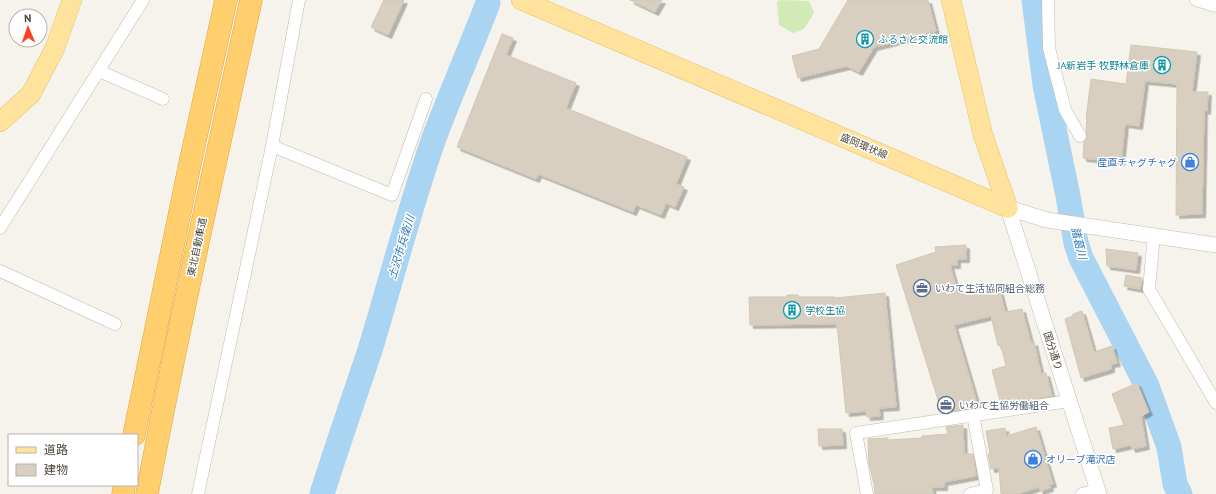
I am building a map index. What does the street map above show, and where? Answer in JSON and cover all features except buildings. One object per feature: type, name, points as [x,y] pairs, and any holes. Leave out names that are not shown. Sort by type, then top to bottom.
[{"type":"highway","points":[[134,434],[189,168],[226,0]]},
{"type":"highway","name":"東北自動車道","points":[[147,494],[209,191],[251,0]]},
{"type":"main road","points":[[0,122],[31,94],[55,48],[72,0]]},
{"type":"main road","name":"盛岡環状線","points":[[522,0],[1008,208]]},
{"type":"main road","points":[[951,0],[983,135],[1008,208]]},
{"type":"street","points":[[0,228],[143,0]]},
{"type":"street","points":[[198,494],[272,146],[299,0]]},
{"type":"street","points":[[1048,0],[1049,48],[1065,110],[1080,136]]},
{"type":"street","points":[[1196,0],[1216,6]]},
{"type":"street","points":[[99,71],[163,99]]},
{"type":"street","points":[[272,146],[392,195],[426,99]]},
{"type":"street","points":[[1008,208],[1047,220],[1216,245]]},
{"type":"street","name":"国分通り","points":[[1008,208],[1098,492]]},
{"type":"street","points":[[1154,235],[1148,289],[1216,403]]},
{"type":"street","points":[[0,271],[115,324]]},
{"type":"street","points":[[868,494],[856,432],[1069,401]]},
{"type":"street","points":[[970,494],[988,490],[973,415]]},
{"type":"street","points":[[1082,494],[1098,492]]},
{"type":"green space","points":[[780,0],[809,1],[814,13],[804,29],[793,33],[779,25],[777,2]]},
{"type":"waterway","name":"諸葛川","points":[[1034,0],[1045,85],[1076,243],[1081,258],[1147,386],[1169,447],[1175,484],[1180,494]]},
{"type":"waterway","name":"土沢市兵衛川","points":[[322,494],[370,350],[424,167],[446,107],[488,3]]},
{"type":"place","name":"ふるさと交流館","points":[[865,39]]},
{"type":"place","name":"JA新岩手 牧野林倉庫","points":[[1162,65]]},
{"type":"place","name":"産直チャグチャグ","points":[[1190,162]]},
{"type":"place","name":"いわて生活協同組合総務","points":[[922,288]]},
{"type":"place","name":"学校生協","points":[[792,310]]},
{"type":"place","name":"いわて生協労働組合","points":[[946,405]]},
{"type":"place","name":"オリーブ滝沢店","points":[[1033,459]]}]
